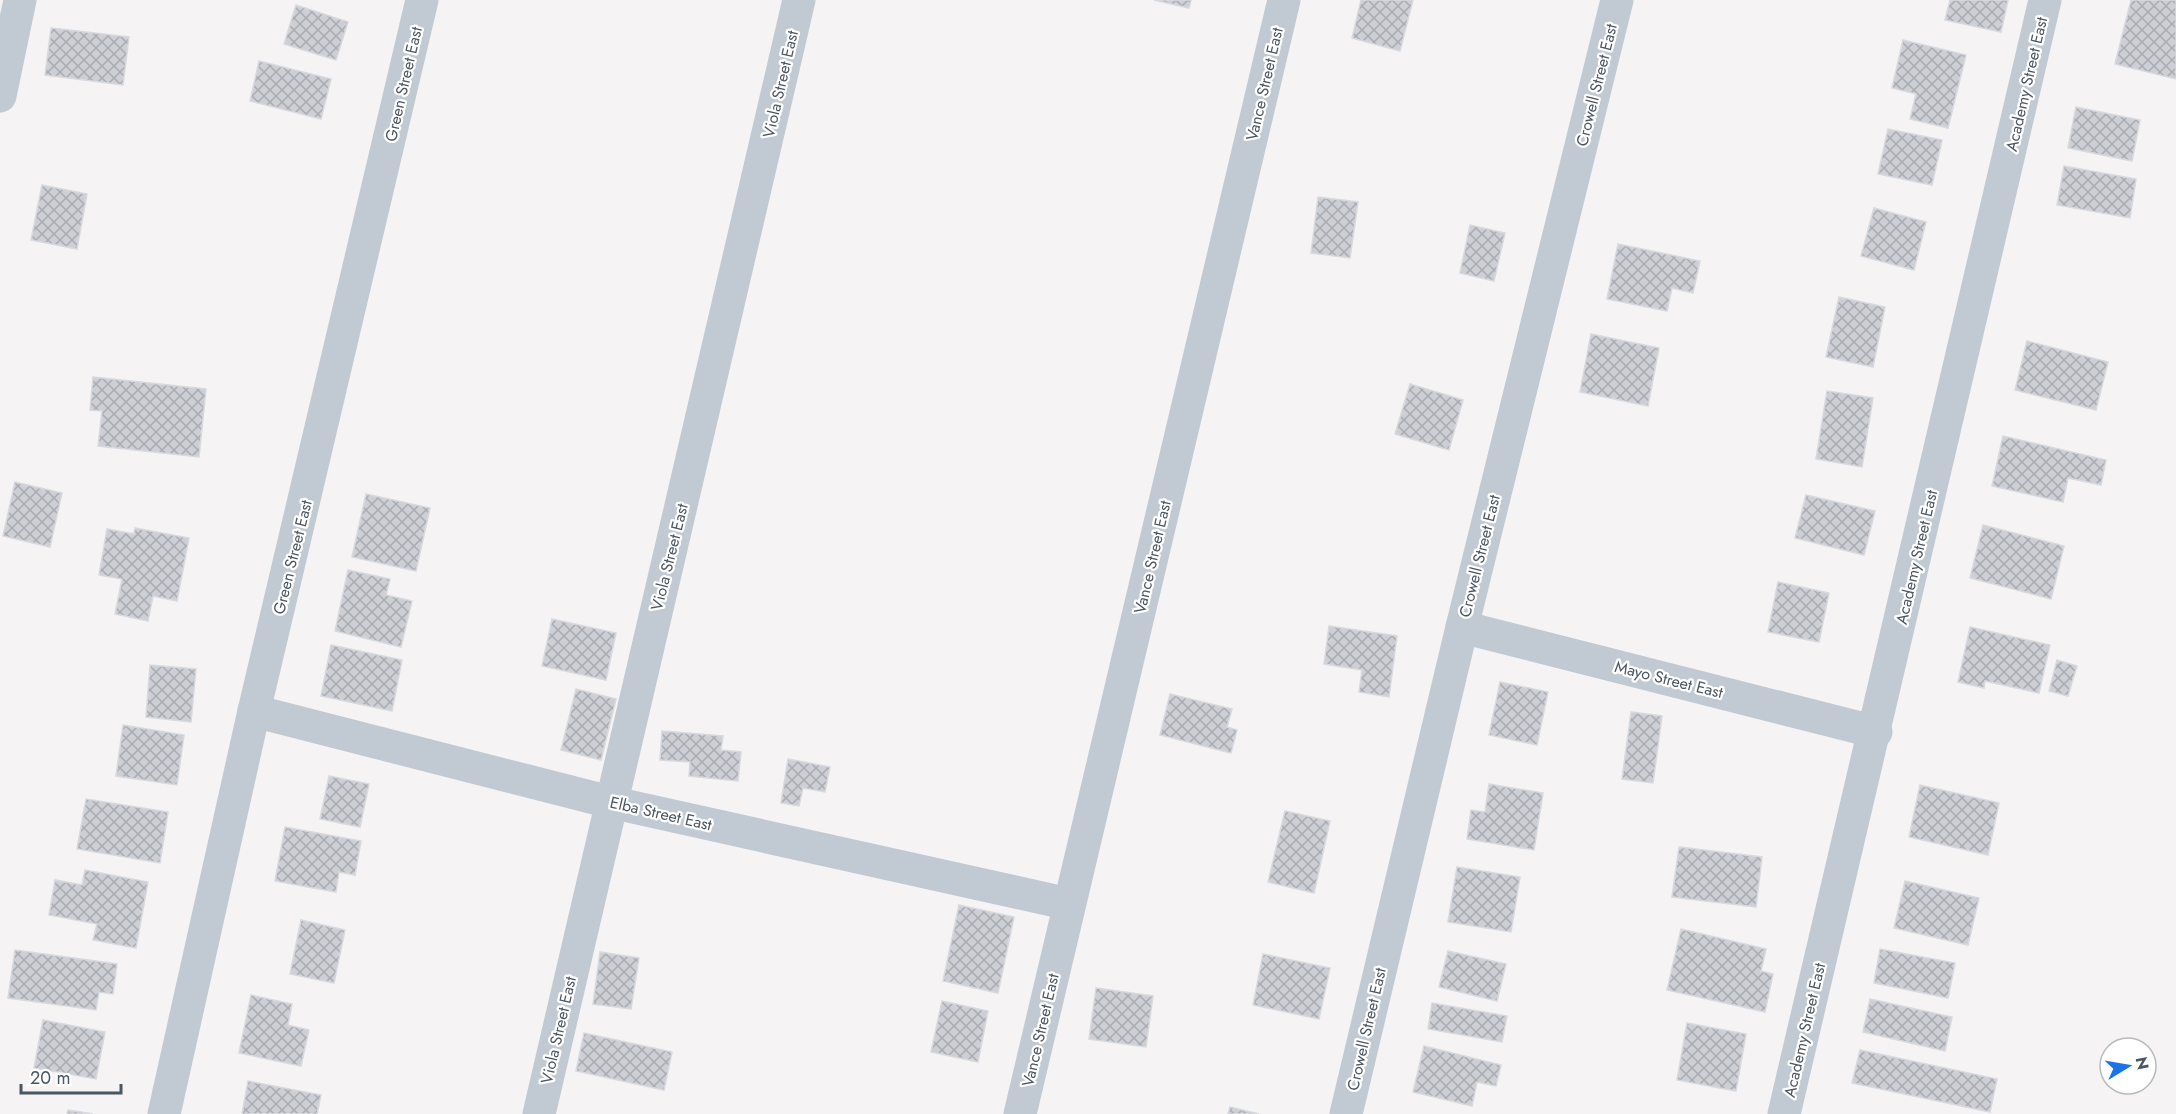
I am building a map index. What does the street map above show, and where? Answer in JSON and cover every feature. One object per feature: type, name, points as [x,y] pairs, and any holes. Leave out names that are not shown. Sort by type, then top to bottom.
[{"type":"street","points":[[0,96],[20,0]]},
{"type":"street","name":"Green Street East","points":[[164,1114],[254,711],[322,433],[422,0]]},
{"type":"street","name":"Viola Street East","points":[[539,1114],[610,802],[712,382],[799,0]]},
{"type":"street","name":"Vance Street East","points":[[1020,1114],[1284,0]]},
{"type":"street","name":"Crowell Street East","points":[[1346,1114],[1461,627],[1617,0]]},
{"type":"street","name":"Academy Street East","points":[[1784,1114],[1876,732],[2045,0]]},
{"type":"street","name":"Mayo Street East","points":[[1461,627],[1876,732]]},
{"type":"street","name":"Elba Street East","points":[[254,711],[610,802],[1070,904]]},
{"type":"building","points":[[1154,0],[1191,0],[1189,8]]},
{"type":"building","points":[[1361,0],[1413,0],[1400,51],[1352,38]]},
{"type":"building","points":[[1950,0],[2008,0],[2001,32],[1945,20]]},
{"type":"building","points":[[2131,0],[2176,0],[2176,79],[2115,64]]},
{"type":"building","points":[[296,5],[348,22],[336,60],[284,44]]},
{"type":"building","points":[[51,28],[129,37],[123,85],[45,75]]},
{"type":"building","points":[[1903,40],[1966,55],[1948,128],[1910,119],[1916,94],[1892,88]]},
{"type":"building","points":[[259,61],[331,79],[321,119],[250,101]]},
{"type":"building","points":[[2076,107],[2140,120],[2132,161],[2068,148]]},
{"type":"building","points":[[1888,129],[1942,140],[1932,185],[1878,174]]},
{"type":"building","points":[[2064,166],[2136,179],[2130,218],[2057,205]]},
{"type":"building","points":[[42,185],[87,194],[77,249],[31,240]]},
{"type":"building","points":[[1318,197],[1358,202],[1350,258],[1311,253]]},
{"type":"building","points":[[1874,208],[1926,222],[1914,270],[1861,256]]},
{"type":"building","points":[[1470,225],[1505,233],[1494,281],[1460,273]]},
{"type":"building","points":[[1618,244],[1700,261],[1693,293],[1672,288],[1667,311],[1607,299]]},
{"type":"building","points":[[1839,297],[1885,307],[1873,367],[1826,357]]},
{"type":"building","points":[[1591,334],[1659,348],[1648,406],[1580,392]]},
{"type":"building","points":[[2027,341],[2108,362],[2096,410],[2015,390]]},
{"type":"building","points":[[93,377],[206,389],[199,457],[98,446],[102,411],[90,410]]},
{"type":"building","points":[[1410,384],[1463,400],[1449,450],[1395,434]]},
{"type":"building","points":[[1827,391],[1873,398],[1862,467],[1816,459]]},
{"type":"building","points":[[2003,436],[2106,460],[2101,485],[2068,478],[2063,502],[1992,486]]},
{"type":"building","points":[[15,482],[62,493],[50,547],[3,536]]},
{"type":"building","points":[[366,494],[430,508],[416,571],[352,557]]},
{"type":"building","points":[[1806,495],[1875,511],[1864,555],[1795,538]]},
{"type":"building","points":[[1983,525],[2064,546],[2051,599],[1970,578]]},
{"type":"building","points":[[135,528],[189,538],[177,601],[153,596],[148,621],[115,614],[122,579],[99,575],[107,529],[134,534]]},
{"type":"building","points":[[348,570],[390,579],[386,595],[412,601],[401,647],[335,631]]},
{"type":"building","points":[[1778,582],[1829,593],[1819,642],[1768,632]]},
{"type":"building","points":[[552,619],[616,633],[606,680],[542,666]]},
{"type":"building","points":[[1329,626],[1397,636],[1389,697],[1359,692],[1362,670],[1324,664]]},
{"type":"building","points":[[1970,627],[2050,645],[2039,693],[1985,681],[1984,688],[1958,682]]},
{"type":"building","points":[[331,645],[402,660],[392,711],[321,696]]},
{"type":"building","points":[[2057,660],[2077,666],[2068,696],[2049,691]]},
{"type":"building","points":[[150,665],[196,669],[191,722],[146,717]]},
{"type":"building","points":[[1500,682],[1548,692],[1537,745],[1489,735]]},
{"type":"building","points":[[576,689],[616,699],[601,760],[561,750]]},
{"type":"building","points":[[1170,694],[1232,709],[1227,727],[1237,730],[1231,753],[1160,735]]},
{"type":"building","points":[[1631,712],[1662,716],[1653,783],[1622,779]]},
{"type":"building","points":[[123,725],[184,735],[177,785],[116,776]]},
{"type":"building","points":[[662,731],[723,736],[721,750],[741,752],[738,781],[689,776],[690,762],[660,760]]},
{"type":"building","points":[[788,759],[830,767],[825,792],[803,788],[799,806],[781,803]]},
{"type":"building","points":[[329,776],[369,784],[360,827],[320,819]]},
{"type":"building","points":[[1489,784],[1543,793],[1534,850],[1467,839],[1471,810],[1485,812]]},
{"type":"building","points":[[1920,785],[1999,803],[1988,855],[1909,837]]},
{"type":"building","points":[[86,799],[168,812],[160,863],[77,849]]},
{"type":"building","points":[[1285,811],[1330,821],[1314,893],[1268,882]]},
{"type":"building","points":[[285,827],[361,841],[355,875],[339,872],[336,892],[275,881]]},
{"type":"building","points":[[1679,847],[1762,857],[1756,907],[1672,897]]},
{"type":"building","points":[[1457,867],[1520,877],[1511,932],[1448,922]]},
{"type":"building","points":[[85,870],[148,882],[136,948],[93,940],[97,924],[49,915],[55,880],[82,885]]},
{"type":"building","points":[[1905,881],[1979,898],[1968,945],[1894,928]]},
{"type":"building","points":[[959,905],[1014,917],[998,993],[943,981]]},
{"type":"building","points":[[301,920],[345,930],[334,983],[290,974]]},
{"type":"building","points":[[1681,929],[1766,949],[1761,971],[1773,974],[1765,1012],[1667,990]]},
{"type":"building","points":[[1880,949],[1955,963],[1948,998],[1874,983]]},
{"type":"building","points":[[15,950],[117,964],[113,994],[99,992],[96,1010],[8,998]]},
{"type":"building","points":[[1448,951],[1506,964],[1497,1001],[1439,987]]},
{"type":"building","points":[[600,952],[639,958],[631,1009],[593,1004]]},
{"type":"building","points":[[1263,954],[1330,968],[1319,1019],[1253,1005]]},
{"type":"building","points":[[1096,988],[1153,996],[1146,1047],[1089,1039]]},
{"type":"building","points":[[251,995],[292,1004],[288,1025],[309,1030],[301,1066],[239,1053]]},
{"type":"building","points":[[1870,999],[1952,1017],[1945,1051],[1863,1032]]},
{"type":"building","points":[[942,1001],[988,1011],[978,1062],[931,1052]]},
{"type":"building","points":[[1432,1003],[1507,1016],[1502,1042],[1428,1029]]},
{"type":"building","points":[[43,1020],[105,1032],[96,1079],[34,1068]]},
{"type":"building","points":[[1687,1023],[1746,1034],[1736,1091],[1677,1080]]},
{"type":"building","points":[[584,1033],[672,1052],[664,1090],[576,1071]]},
{"type":"building","points":[[1424,1046],[1501,1065],[1496,1086],[1477,1082],[1472,1106],[1413,1092]]},
{"type":"building","points":[[1860,1050],[1997,1079],[1990,1112],[1852,1083]]},
{"type":"building","points":[[248,1081],[321,1095],[317,1114],[242,1114]]},
{"type":"building","points":[[1230,1107],[1259,1114],[1228,1114]]},
{"type":"building","points":[[68,1110],[93,1114],[67,1114]]}]
